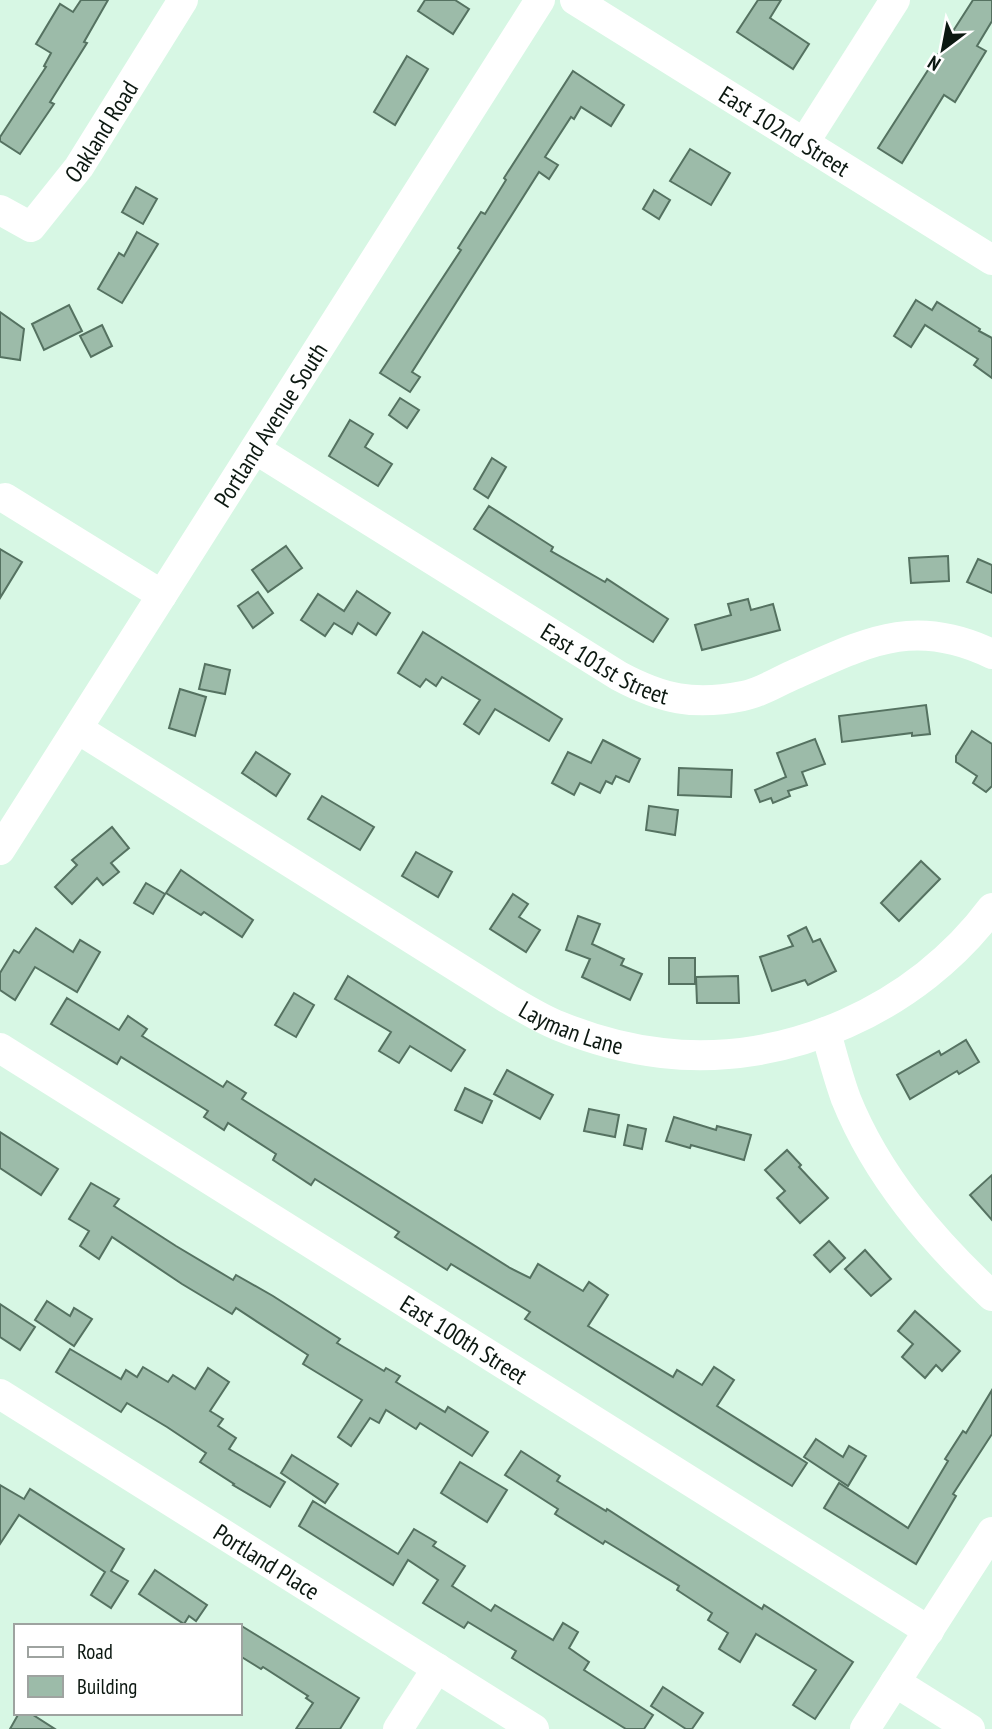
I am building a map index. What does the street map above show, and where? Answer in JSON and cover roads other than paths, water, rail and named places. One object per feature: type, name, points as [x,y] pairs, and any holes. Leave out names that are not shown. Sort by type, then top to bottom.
[{"type":"street","name":"Oakland Road","points":[[0,210],[31,227],[79,167],[183,0]]},
{"type":"street","name":"Portland Avenue South","points":[[0,850],[540,0]]},
{"type":"street","name":"East 102nd Street","points":[[575,0],[992,260]]},
{"type":"street","points":[[804,143],[895,0]]},
{"type":"street","name":"East 101st Street","points":[[255,449],[619,677],[648,692],[681,700],[713,701],[746,696],[875,640],[907,634],[940,636],[973,645],[992,654]]},
{"type":"street","points":[[5,498],[162,594]]},
{"type":"street","name":"Layman Lane","points":[[78,729],[508,999],[557,1026],[609,1042],[662,1053],[717,1054],[773,1047],[826,1032],[869,1014],[911,988],[947,957],[992,908]]},
{"type":"street","points":[[826,1032],[846,1099],[875,1156],[910,1209],[951,1257],[992,1296]]},
{"type":"street","name":"East 100th Street","points":[[0,1048],[929,1631]]},
{"type":"street","name":"Portland Place","points":[[0,1394],[534,1729]]},
{"type":"street","points":[[865,1729],[992,1532]]},
{"type":"street","points":[[398,1729],[436,1668]]},
{"type":"street","points":[[895,1682],[970,1729]]}]
